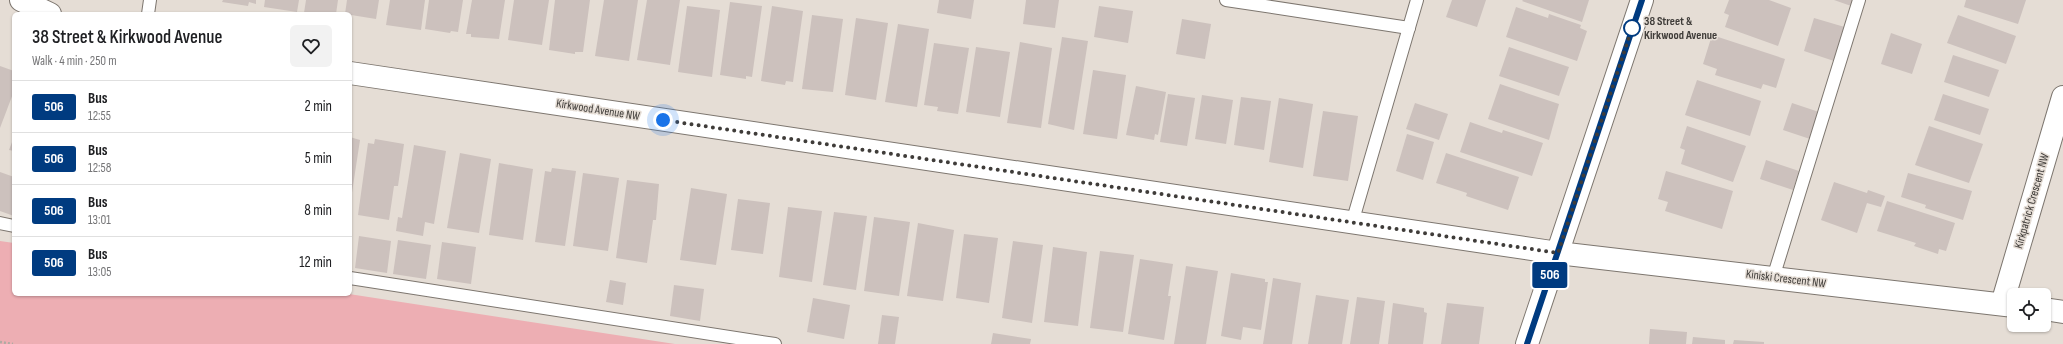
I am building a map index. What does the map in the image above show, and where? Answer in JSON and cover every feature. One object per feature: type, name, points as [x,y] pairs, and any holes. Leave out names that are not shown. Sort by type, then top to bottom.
[{"type":"street","points":[[20,0],[46,12]]},
{"type":"street","points":[[1527,344],[1642,0]]},
{"type":"street","name":"Kirkwood Avenue NW","points":[[352,73],[1558,253]]},
{"type":"street","name":"Kirkpatrick Crescent NW","points":[[2012,288],[2063,97]]},
{"type":"street","name":"Kiniski Crescent NW","points":[[1558,253],[2007,305]]},
{"type":"street","points":[[2051,310],[2063,312]]},
{"type":"lane","points":[[148,12],[150,0]]},
{"type":"lane","points":[[1226,0],[1409,28]]},
{"type":"lane","points":[[1352,223],[1417,0]]},
{"type":"lane","points":[[1773,278],[1859,0]]},
{"type":"lane","points":[[0,223],[12,226]]},
{"type":"lane","points":[[352,278],[775,344]]},
{"type":"path","points":[[0,342],[13,344]]},
{"type":"shaded area","points":[[0,241],[12,243],[12,296],[352,296],[352,294],[675,344],[0,344]]},
{"type":"building","points":[[223,0],[256,0],[256,4],[249,2],[248,6],[222,2]]},
{"type":"building","points":[[265,0],[299,0],[297,12],[264,7]]},
{"type":"building","points":[[306,0],[338,0],[336,12],[304,12]]},
{"type":"building","points":[[347,0],[379,0],[376,19],[352,15],[352,12],[345,12]]},
{"type":"building","points":[[390,0],[425,0],[421,30],[386,25]]},
{"type":"building","points":[[429,0],[463,0],[458,32],[451,31],[450,33],[425,29]]},
{"type":"building","points":[[472,0],[505,0],[499,39],[471,37],[471,34],[466,34]]},
{"type":"building","points":[[514,0],[549,0],[542,45],[508,40]]},
{"type":"building","points":[[555,0],[590,0],[583,52],[575,52],[575,54],[549,50]]},
{"type":"building","points":[[604,0],[638,0],[629,61],[595,56]]},
{"type":"building","points":[[647,0],[680,0],[670,65],[637,60]]},
{"type":"building","points":[[939,0],[974,0],[971,19],[937,13]]},
{"type":"building","points":[[1026,0],[1059,0],[1055,28],[1023,24]]},
{"type":"building","points":[[1452,0],[1486,0],[1477,27],[1446,17]]},
{"type":"building","points":[[1589,0],[1582,22],[1522,1]]},
{"type":"building","points":[[1729,0],[1769,0],[1791,8],[1778,46],[1725,27],[1729,15],[1724,13]]},
{"type":"building","points":[[1834,0],[1856,0],[1854,7]]},
{"type":"building","points":[[1966,0],[2026,0],[2018,24],[1964,7]]},
{"type":"building","points":[[730,2],[762,6],[752,77],[746,76],[746,79],[720,75]]},
{"type":"building","points":[[687,6],[720,10],[712,77],[678,72]]},
{"type":"building","points":[[772,6],[803,11],[793,82],[786,81],[785,85],[761,81]]},
{"type":"building","points":[[1099,6],[1133,11],[1128,43],[1094,37]]},
{"type":"building","points":[[1516,7],[1548,18],[1549,14],[1581,25],[1580,28],[1587,31],[1577,61],[1506,37]]},
{"type":"building","points":[[812,15],[843,19],[833,92],[802,89]]},
{"type":"building","points":[[1958,15],[2016,36],[2006,64],[1947,43]]},
{"type":"building","points":[[856,18],[888,23],[876,100],[845,95]]},
{"type":"building","points":[[1814,18],[1848,28],[1837,62],[1804,51]]},
{"type":"building","points":[[1182,19],[1211,24],[1205,59],[1176,54]]},
{"type":"building","points":[[898,24],[929,29],[917,107],[885,102]]},
{"type":"building","points":[[1891,33],[1922,44],[1912,74],[1881,64]]},
{"type":"building","points":[[1712,35],[1785,59],[1776,88],[1763,84],[1761,89],[1715,75],[1717,69],[1703,64]]},
{"type":"building","points":[[1062,37],[1088,41],[1074,130],[1048,124]]},
{"type":"building","points":[[1020,42],[1052,48],[1041,128],[1007,123]]},
{"type":"building","points":[[934,43],[969,48],[958,114],[937,111],[938,107],[924,105]]},
{"type":"building","points":[[976,47],[1010,52],[1000,117],[966,112]]},
{"type":"building","points":[[1509,47],[1569,67],[1559,96],[1499,76]]},
{"type":"building","points":[[1953,55],[1999,70],[1989,97],[1944,82]]},
{"type":"building","points":[[0,66],[12,70],[12,96],[0,128]]},
{"type":"building","points":[[1093,70],[1126,75],[1117,139],[1083,134]]},
{"type":"building","points":[[1697,80],[1761,101],[1750,136],[1685,115]]},
{"type":"building","points":[[1500,84],[1559,104],[1549,140],[1488,119]]},
{"type":"building","points":[[1136,86],[1166,92],[1158,135],[1155,134],[1154,140],[1126,135]]},
{"type":"building","points":[[1168,94],[1195,98],[1187,146],[1160,142]]},
{"type":"building","points":[[1943,94],[1989,109],[1980,135],[1934,120]]},
{"type":"building","points":[[1202,95],[1233,100],[1226,144],[1195,139]]},
{"type":"building","points":[[1241,97],[1271,101],[1264,150],[1234,145]]},
{"type":"building","points":[[1279,98],[1313,104],[1303,168],[1269,162]]},
{"type":"building","points":[[1415,103],[1448,114],[1439,140],[1406,129]]},
{"type":"building","points":[[1792,103],[1822,113],[1813,140],[1783,130]]},
{"type":"building","points":[[1323,111],[1358,116],[1348,181],[1313,176]]},
{"type":"building","points":[[1470,122],[1502,133],[1503,130],[1543,143],[1532,176],[1460,152]]},
{"type":"building","points":[[1687,126],[1746,146],[1733,182],[1681,164],[1685,150],[1680,148]]},
{"type":"building","points":[[1929,126],[1983,144],[1969,183],[1915,165]]},
{"type":"building","points":[[1407,134],[1434,142],[1423,180],[1396,171]]},
{"type":"building","points":[[352,138],[360,140],[352,192]]},
{"type":"building","points":[[375,139],[404,144],[398,186],[394,186],[389,220],[358,215],[368,143],[374,144]]},
{"type":"building","points":[[12,142],[12,151],[9,150]]},
{"type":"building","points":[[414,145],[446,151],[434,224],[425,222],[423,236],[396,231],[398,217],[402,218]]},
{"type":"building","points":[[460,153],[491,159],[479,233],[447,228]]},
{"type":"building","points":[[1446,153],[1519,177],[1508,210],[1466,196],[1467,193],[1436,183]]},
{"type":"building","points":[[1766,160],[1799,171],[1793,190],[1760,179]]},
{"type":"building","points":[[499,163],[533,169],[523,240],[489,235]]},
{"type":"building","points":[[552,168],[576,171],[565,246],[535,242],[545,171],[551,172]]},
{"type":"building","points":[[1666,171],[1733,191],[1722,229],[1665,211],[1668,202],[1658,199]]},
{"type":"building","points":[[0,172],[12,176],[12,215],[0,211]]},
{"type":"building","points":[[583,173],[619,178],[608,251],[573,246]]},
{"type":"building","points":[[1908,173],[1972,191],[1963,220],[1925,208],[1926,205],[1901,197]]},
{"type":"building","points":[[627,180],[659,184],[656,220],[653,220],[647,263],[616,258]]},
{"type":"building","points":[[1834,182],[1867,193],[1868,190],[1885,196],[1881,207],[1867,203],[1857,233],[1821,220]]},
{"type":"building","points":[[691,188],[727,194],[716,265],[680,260]]},
{"type":"building","points":[[738,199],[770,203],[763,254],[731,250]]},
{"type":"building","points":[[1887,201],[1955,223],[1946,251],[1939,249],[1938,254],[1914,246],[1916,243],[1877,231]]},
{"type":"building","points":[[788,207],[822,211],[812,282],[779,277]]},
{"type":"building","points":[[834,212],[867,216],[856,290],[823,285]]},
{"type":"building","points":[[874,217],[910,222],[899,296],[864,291]]},
{"type":"building","points":[[918,223],[954,230],[943,301],[907,296]]},
{"type":"building","points":[[964,234],[998,238],[989,303],[956,298]]},
{"type":"building","points":[[359,236],[391,241],[387,273],[355,268]]},
{"type":"building","points":[[398,240],[431,245],[426,279],[393,274]]},
{"type":"building","points":[[1013,241],[1043,245],[1032,323],[1002,318]]},
{"type":"building","points":[[442,242],[476,247],[471,284],[437,279]]},
{"type":"building","points":[[1053,247],[1087,252],[1078,326],[1044,322]]},
{"type":"building","points":[[1100,251],[1134,255],[1123,332],[1090,328]]},
{"type":"building","points":[[1140,259],[1173,264],[1168,296],[1171,296],[1164,340],[1128,334]]},
{"type":"building","points":[[1186,266],[1218,271],[1206,344],[1174,344]]},
{"type":"building","points":[[1231,273],[1265,279],[1265,282],[1268,282],[1261,330],[1243,327],[1241,340],[1221,336]]},
{"type":"building","points":[[1273,278],[1301,283],[1292,344],[1263,344]]},
{"type":"building","points":[[610,280],[626,283],[623,305],[606,302]]},
{"type":"building","points":[[674,285],[704,289],[700,321],[670,316]]},
{"type":"building","points":[[1316,295],[1349,300],[1342,344],[1308,344]]},
{"type":"building","points":[[1357,297],[1385,301],[1379,344],[1350,344]]},
{"type":"building","points":[[813,298],[850,305],[844,339],[807,332]]},
{"type":"building","points":[[1393,303],[1424,308],[1424,312],[1427,313],[1423,344],[1388,344]]},
{"type":"building","points":[[1447,303],[1484,307],[1479,344],[1441,344]]},
{"type":"building","points":[[882,315],[899,317],[895,344],[878,344]]},
{"type":"building","points":[[1650,329],[1687,332],[1686,344],[1649,344]]},
{"type":"building","points":[[993,333],[1031,339],[1030,344],[991,344]]},
{"type":"building","points":[[1693,337],[1725,340],[1725,344],[1692,344]]},
{"type":"building","points":[[1734,340],[1764,342],[1764,344],[1733,344]]},
{"type":"bus line","name":"506","points":[[1527,344],[1642,0]]},
{"type":"place","name":"38 Street & Kirkwood Avenue","points":[[1632,28]]},
{"type":"route","points":[[663,120],[1558,253],[1632,28]]}]
